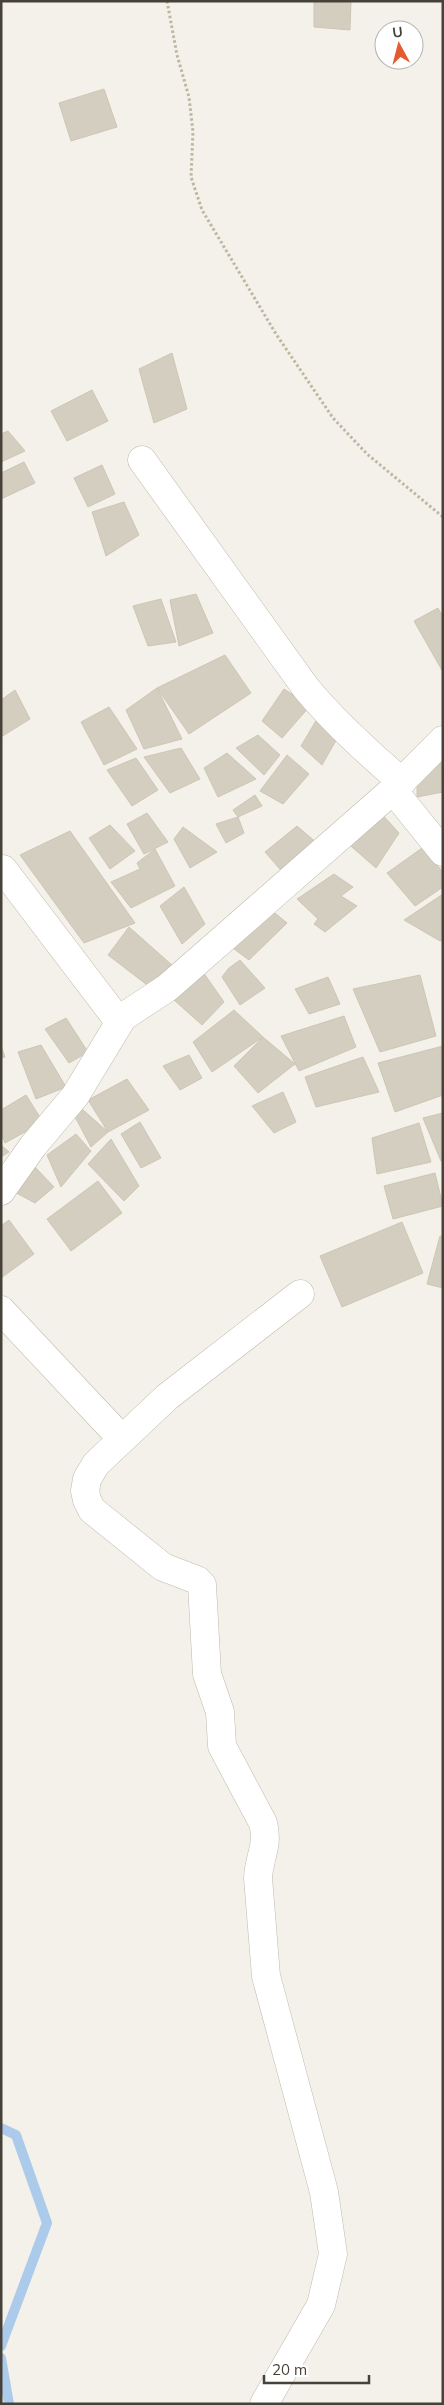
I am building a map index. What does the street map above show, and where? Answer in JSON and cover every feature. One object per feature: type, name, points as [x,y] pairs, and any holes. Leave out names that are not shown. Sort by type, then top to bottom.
[{"type":"street","points":[[142,460],[306,688],[328,715],[398,786],[443,852]]},
{"type":"street","points":[[1,1191],[33,1146],[75,1096],[123,1017],[167,988],[398,786],[443,740]]},
{"type":"street","points":[[3,869],[114,1015],[123,1017]]},
{"type":"street","points":[[264,2404],[321,2305],[333,2254],[324,2192],[266,1976],[258,1878],[265,1848],[266,1833],[263,1823],[222,1746],[220,1712],[207,1674],[202,1585],[197,1580],[163,1567],[92,1510],[87,1500],[87,1479],[96,1464],[166,1397],[300,1294]]},
{"type":"street","points":[[1,1310],[122,1440]]},
{"type":"path","points":[[167,1],[192,123],[194,149],[191,177],[202,210],[276,334],[333,418],[367,454],[443,517]]},
{"type":"building","points":[[314,1],[351,1],[350,30],[314,27]]},
{"type":"building","points":[[104,89],[117,127],[71,141],[59,103]]},
{"type":"building","points":[[172,353],[187,409],[154,423],[139,369]]},
{"type":"building","points":[[92,390],[108,421],[67,441],[51,411]]},
{"type":"building","points":[[8,431],[25,451],[1,462],[1,434]]},
{"type":"building","points":[[24,462],[35,483],[1,499],[1,473]]},
{"type":"building","points":[[102,465],[115,494],[88,507],[74,478]]},
{"type":"building","points":[[124,502],[139,535],[106,556],[92,512]]},
{"type":"building","points":[[196,594],[213,633],[179,646],[170,600]]},
{"type":"building","points":[[161,599],[176,642],[148,646],[133,606]]},
{"type":"building","points":[[438,608],[443,617],[443,672],[414,621]]},
{"type":"building","points":[[225,655],[251,693],[189,734],[157,688]]},
{"type":"building","points":[[157,688],[182,739],[144,749],[126,710]]},
{"type":"building","points":[[284,689],[310,706],[282,738],[262,721]]},
{"type":"building","points":[[15,690],[30,719],[1,737],[1,700]]},
{"type":"building","points":[[109,707],[137,749],[104,765],[81,722]]},
{"type":"building","points":[[317,719],[338,737],[322,765],[301,746]]},
{"type":"building","points":[[258,735],[280,755],[264,775],[236,748]]},
{"type":"building","points":[[181,748],[200,779],[170,793],[144,757]]},
{"type":"building","points":[[227,753],[256,779],[218,797],[204,768]]},
{"type":"building","points":[[287,755],[309,774],[283,804],[260,791]]},
{"type":"building","points":[[136,758],[158,790],[132,806],[107,770]]},
{"type":"building","points":[[441,762],[443,792],[417,797],[417,777]]},
{"type":"building","points":[[255,795],[262,806],[238,817],[233,810]]},
{"type":"building","points":[[378,810],[399,833],[376,868],[345,841]]},
{"type":"building","points":[[147,813],[168,842],[144,854],[127,824]]},
{"type":"building","points":[[238,817],[244,833],[226,843],[216,824]]},
{"type":"building","points":[[110,825],[135,851],[110,869],[89,838]]},
{"type":"building","points":[[297,826],[318,844],[286,876],[265,852]]},
{"type":"building","points":[[183,827],[217,852],[190,868],[174,839]]},
{"type":"building","points":[[70,831],[135,923],[84,943],[20,855]]},
{"type":"building","points":[[422,848],[443,872],[443,887],[415,906],[387,873]]},
{"type":"building","points":[[155,849],[175,886],[131,908],[111,882],[140,869],[137,863]]},
{"type":"building","points":[[334,874],[353,887],[341,896],[357,906],[325,932],[314,924],[318,919],[297,899]]},
{"type":"building","points":[[184,887],[205,924],[182,944],[160,906]]},
{"type":"building","points":[[443,894],[443,940],[440,941],[404,920]]},
{"type":"building","points":[[270,909],[287,923],[249,960],[230,946]]},
{"type":"building","points":[[129,927],[173,966],[151,988],[108,955]]},
{"type":"building","points":[[240,960],[265,988],[240,1005],[222,977],[229,968]]},
{"type":"building","points":[[203,972],[224,1002],[202,1025],[174,1000]]},
{"type":"building","points":[[420,975],[436,1036],[380,1052],[353,989]]},
{"type":"building","points":[[328,977],[340,1004],[309,1014],[295,989]]},
{"type":"building","points":[[234,1010],[263,1037],[212,1072],[193,1042]]},
{"type":"building","points":[[344,1016],[356,1047],[299,1071],[281,1036]]},
{"type":"building","points":[[66,1018],[88,1052],[69,1063],[45,1029]]},
{"type":"building","points":[[263,1037],[295,1064],[258,1093],[234,1066]]},
{"type":"building","points":[[41,1045],[66,1087],[36,1099],[18,1052]]},
{"type":"building","points":[[1,1046],[5,1057],[1,1058]]},
{"type":"building","points":[[443,1046],[443,1095],[395,1112],[378,1063]]},
{"type":"building","points":[[189,1055],[202,1078],[180,1090],[163,1066]]},
{"type":"building","points":[[363,1057],[379,1092],[316,1107],[305,1077]]},
{"type":"building","points":[[127,1079],[149,1110],[108,1132],[88,1100]]},
{"type":"building","points":[[283,1092],[296,1122],[274,1133],[252,1106]]},
{"type":"building","points":[[26,1095],[43,1122],[5,1143],[1,1133],[1,1110]]},
{"type":"building","points":[[82,1109],[108,1132],[91,1147],[74,1115]]},
{"type":"building","points":[[443,1113],[443,1161],[441,1161],[423,1118]]},
{"type":"building","points":[[140,1122],[161,1158],[141,1168],[121,1134]]},
{"type":"building","points":[[419,1123],[431,1162],[377,1174],[372,1138]]},
{"type":"building","points":[[76,1134],[91,1151],[61,1187],[47,1155]]},
{"type":"building","points":[[111,1139],[139,1186],[124,1201],[88,1164]]},
{"type":"building","points":[[1,1145],[9,1152],[1,1157]]},
{"type":"building","points":[[34,1166],[54,1187],[35,1203],[9,1189]]},
{"type":"building","points":[[435,1173],[443,1206],[393,1219],[384,1186]]},
{"type":"building","points":[[98,1181],[122,1213],[71,1251],[47,1219]]},
{"type":"building","points":[[9,1220],[34,1254],[1,1278],[1,1226]]},
{"type":"building","points":[[402,1222],[423,1273],[342,1307],[320,1256]]},
{"type":"building","points":[[440,1236],[443,1237],[443,1288],[427,1284]]},
{"type":"waterway","points":[[1,2128],[16,2135],[47,2223],[1,2346]]},
{"type":"waterway","points":[[1,2358],[9,2404]]}]
